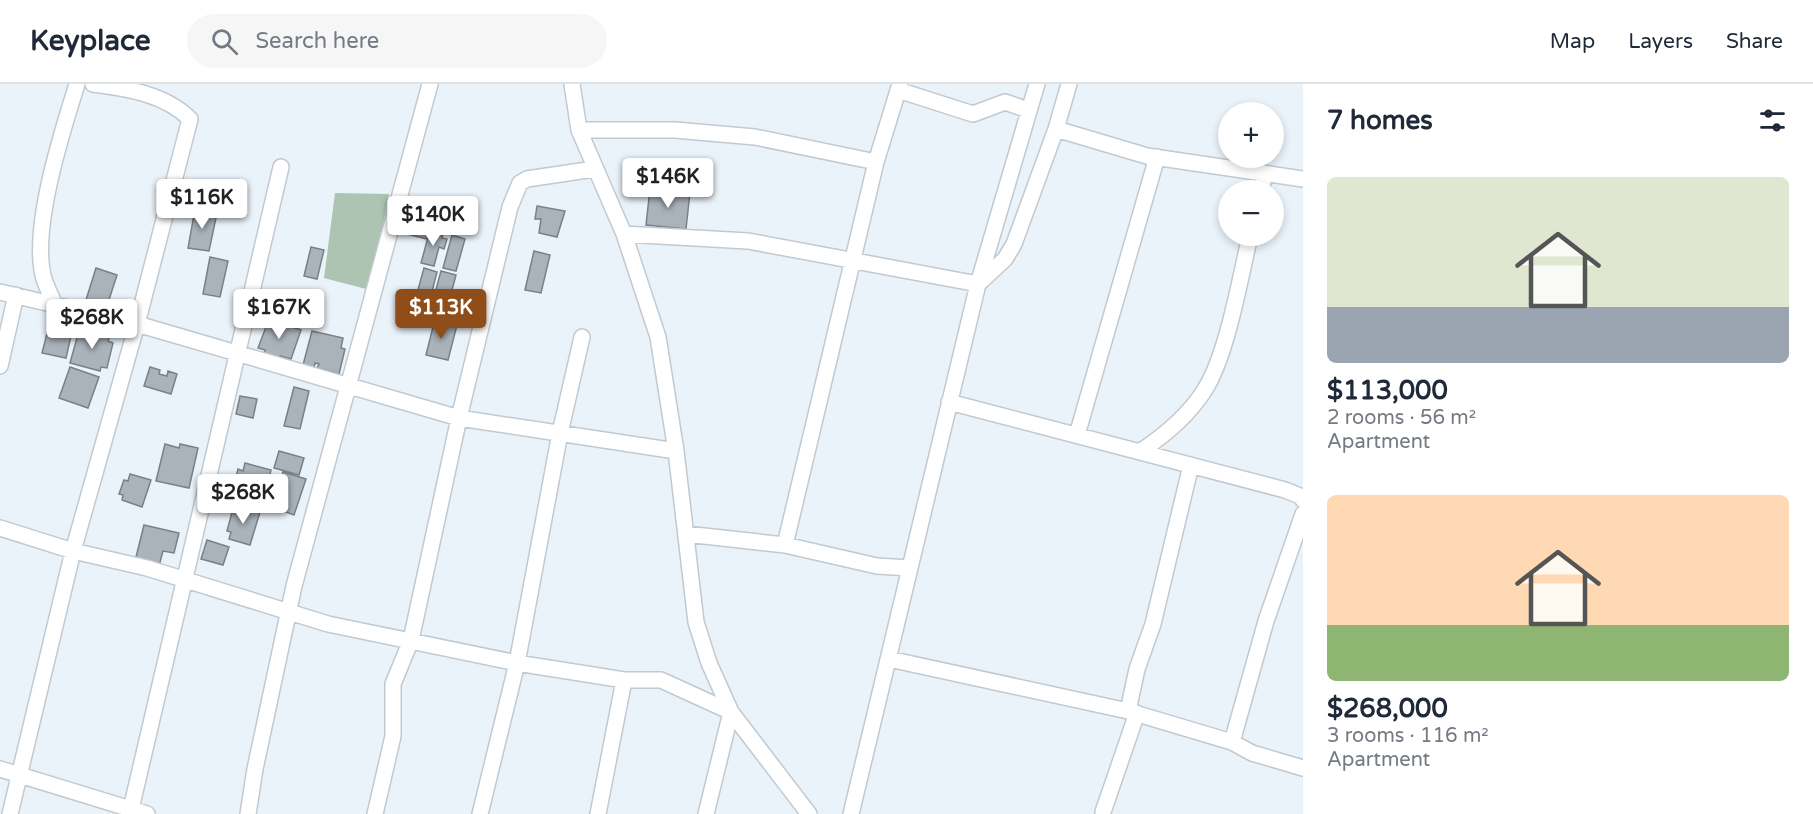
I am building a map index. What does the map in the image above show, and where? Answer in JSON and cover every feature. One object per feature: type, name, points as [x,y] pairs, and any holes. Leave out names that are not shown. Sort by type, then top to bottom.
[{"type":"street","points":[[55,305],[44,278],[40,242],[55,164],[77,84]]},
{"type":"street","points":[[10,814],[73,550],[137,324],[190,119],[172,105],[128,88],[93,84]]},
{"type":"street","points":[[248,814],[263,728],[289,613],[346,385],[430,84]]},
{"type":"street","points":[[572,84],[579,130],[624,234],[658,337],[676,451],[696,622],[709,663],[730,712],[809,814]]},
{"type":"street","points":[[851,814],[978,284],[1037,84]]},
{"type":"street","points":[[978,284],[1005,259],[1014,244],[1056,129],[1069,84]]},
{"type":"street","points":[[785,545],[876,162],[899,87],[973,114],[1005,102],[1028,110]]},
{"type":"street","points":[[1056,129],[1157,157],[1303,179]]},
{"type":"street","points":[[579,130],[675,130],[754,137],[876,162]]},
{"type":"street","points":[[1077,435],[1157,157]]},
{"type":"street","points":[[131,809],[281,167]]},
{"type":"street","points":[[375,814],[393,736],[393,684],[411,640],[459,418],[510,207],[520,183],[541,175],[594,169]]},
{"type":"street","points":[[1264,180],[1265,174]]},
{"type":"street","points":[[624,234],[748,241],[978,284]]},
{"type":"street","points":[[1141,451],[1185,415],[1205,391],[1215,368],[1248,246]]},
{"type":"street","points":[[0,292],[137,324],[459,418],[676,451]]},
{"type":"street","points":[[0,366],[16,296]]},
{"type":"street","points":[[480,814],[517,663],[561,433],[582,338]]},
{"type":"street","points":[[949,402],[1302,494]]},
{"type":"street","points":[[1103,812],[1133,712],[1137,669],[1153,624],[1191,465]]},
{"type":"street","points":[[1232,742],[1266,621],[1303,514]]},
{"type":"street","points":[[0,528],[289,613],[517,663],[624,680],[661,680],[730,712]]},
{"type":"street","points":[[686,534],[785,545],[877,566],[910,568]]},
{"type":"street","points":[[889,658],[1133,712],[1232,742],[1252,753],[1303,768]]},
{"type":"street","points":[[598,814],[624,680]]},
{"type":"street","points":[[706,814],[730,712]]},
{"type":"street","points":[[0,769],[147,814]]},
{"type":"green space","points":[[335,193],[389,194],[370,290],[324,278]]},
{"type":"building","points":[[650,189],[690,192],[686,229],[646,225]]},
{"type":"building","points":[[537,206],[565,211],[557,237],[539,233],[541,219],[535,219]]},
{"type":"building","points":[[195,209],[217,213],[209,251],[188,248]]},
{"type":"building","points":[[411,219],[431,225],[427,239],[407,234]]},
{"type":"building","points":[[430,230],[443,233],[442,238],[447,239],[444,249],[439,247],[434,266],[421,263]]},
{"type":"building","points":[[452,235],[465,239],[456,271],[443,268]]},
{"type":"building","points":[[311,247],[324,250],[317,279],[304,276]]},
{"type":"building","points":[[534,251],[550,255],[541,293],[525,290]]},
{"type":"building","points":[[210,257],[228,261],[220,297],[203,294]]},
{"type":"building","points":[[96,268],[117,275],[106,309],[85,303]]},
{"type":"building","points":[[424,268],[437,272],[427,311],[413,308]]},
{"type":"building","points":[[441,271],[456,275],[445,316],[430,312]]},
{"type":"building","points":[[269,319],[301,330],[291,359],[280,356],[279,359],[264,354],[265,350],[258,348]]},
{"type":"building","points":[[435,319],[457,325],[448,360],[426,355]]},
{"type":"building","points":[[50,322],[73,327],[66,358],[42,353]]},
{"type":"building","points":[[80,327],[110,335],[108,341],[113,343],[107,368],[101,367],[100,371],[70,363]]},
{"type":"building","points":[[312,331],[343,338],[341,348],[345,349],[339,374],[317,368],[319,364],[315,363],[314,368],[303,365]]},
{"type":"building","points":[[70,367],[99,377],[88,408],[59,398]]},
{"type":"building","points":[[150,367],[160,370],[159,374],[167,376],[168,371],[177,374],[171,394],[144,386]]},
{"type":"building","points":[[294,387],[309,391],[300,429],[284,426]]},
{"type":"building","points":[[240,396],[257,399],[253,418],[236,414]]},
{"type":"building","points":[[165,444],[179,448],[180,444],[198,448],[189,488],[156,481]]},
{"type":"building","points":[[279,451],[304,458],[299,475],[274,468]]},
{"type":"building","points":[[245,463],[271,470],[261,508],[235,501],[237,494],[232,493],[238,469],[243,471]]},
{"type":"building","points":[[283,472],[306,479],[294,515],[281,510],[283,504],[273,501]]},
{"type":"building","points":[[130,474],[151,480],[142,507],[122,500],[123,495],[119,494],[124,480],[128,481]]},
{"type":"building","points":[[239,506],[260,512],[250,545],[229,539],[231,532],[227,531],[232,512],[237,513]]},
{"type":"building","points":[[144,525],[179,533],[174,553],[163,551],[159,566],[135,561]]},
{"type":"building","points":[[207,540],[229,547],[223,565],[201,559]]}]
